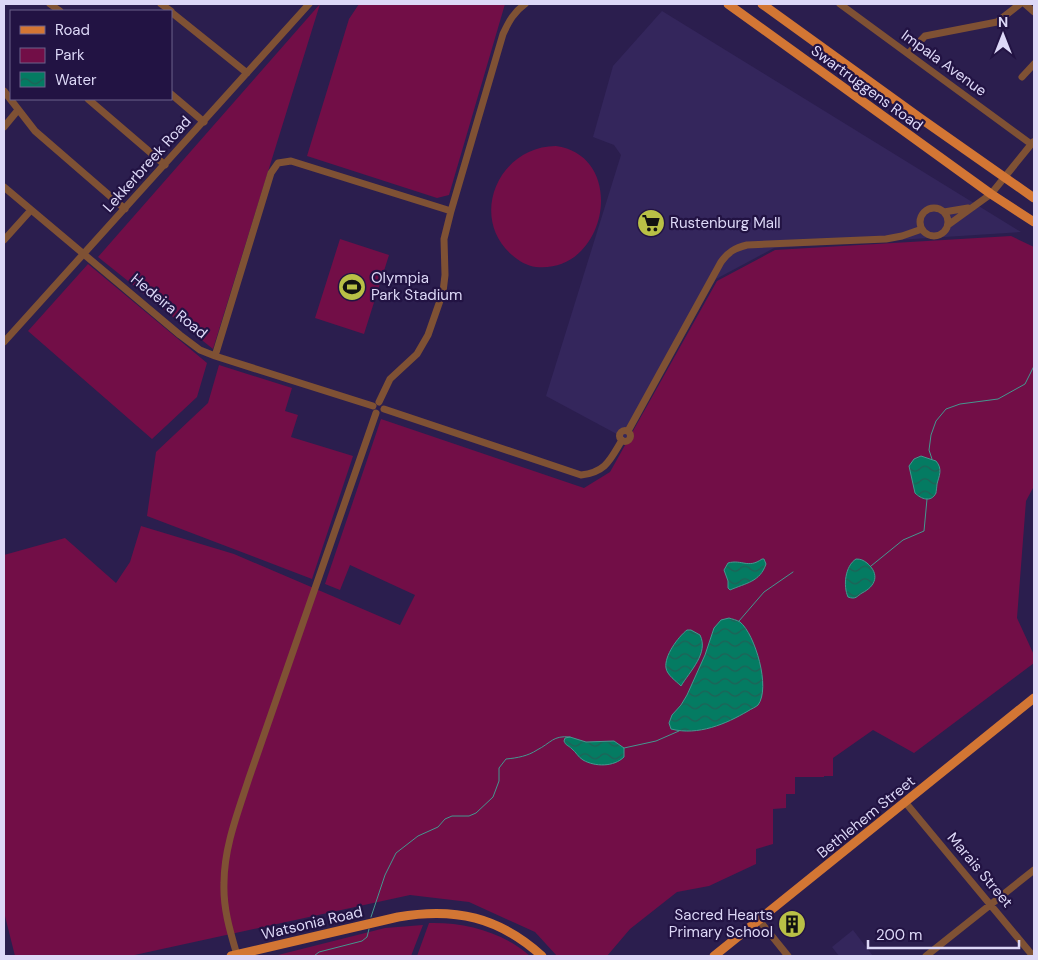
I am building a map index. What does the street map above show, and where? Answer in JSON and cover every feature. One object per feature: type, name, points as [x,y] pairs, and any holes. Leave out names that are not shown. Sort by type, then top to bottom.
[{"type":"main road","name":"Swartruggens Road","points":[[728,4],[991,194],[1034,222]]},
{"type":"main road","name":"Swartruggens Road","points":[[762,4],[1034,198]]},
{"type":"main road","name":"Bethlehem Street","points":[[714,956],[1034,698]]},
{"type":"main road","name":"Watsonia Road","points":[[234,956],[398,917],[444,913],[458,914],[482,920],[516,936],[542,956]]},
{"type":"street","name":"Lekkerbreek Road","points":[[4,342],[309,4]]},
{"type":"street","points":[[234,956],[228,925],[224,883],[226,857],[232,830],[376,407],[390,380],[417,354],[428,335],[443,292],[445,275],[444,239],[451,211],[503,34],[515,12],[525,4]]},
{"type":"street","points":[[909,53],[925,36],[997,22],[1020,4]]},
{"type":"street","points":[[1025,4],[1034,12]]},
{"type":"street","name":"Impala Avenue","points":[[843,5],[1033,143]]},
{"type":"street","points":[[172,13],[247,74]]},
{"type":"street","points":[[1022,77],[1034,64]]},
{"type":"street","points":[[172,95],[204,122]]},
{"type":"street","points":[[11,100],[35,131],[125,209]]},
{"type":"street","points":[[89,100],[165,165]]},
{"type":"street","points":[[4,126],[18,110]]},
{"type":"street","points":[[948,225],[947,216],[936,208],[924,212],[920,220],[922,229],[929,235],[934,236],[943,233],[948,225],[991,194],[1033,143]]},
{"type":"street","points":[[215,356],[271,173],[278,163],[291,161],[451,211]]},
{"type":"street","name":"Hedeira Road","points":[[4,187],[200,350],[376,407]]},
{"type":"street","points":[[944,212],[971,207]]},
{"type":"street","points":[[4,240],[31,210]]},
{"type":"street","points":[[376,407],[383,404],[384,409],[581,475],[595,472],[607,465],[622,440],[619,435],[621,432],[628,431],[721,262],[729,253],[747,245],[886,239],[922,229]]},
{"type":"street","name":"Marais Street","points":[[905,802],[1033,956]]},
{"type":"street","points":[[926,956],[1034,870]]},
{"type":"street","points":[[759,920],[788,956]]},
{"type":"shaded area","points":[[662,11],[1021,232],[774,248],[716,279],[626,439],[546,396],[621,155],[614,145],[593,137],[613,66]]},
{"type":"shaded area","points":[[853,930],[873,956],[839,956],[832,947]]},
{"type":"green space","points":[[320,4],[213,349],[98,257]]},
{"type":"green space","points":[[359,4],[505,4],[449,195],[437,198],[307,156],[349,19]]},
{"type":"green space","points":[[556,146],[579,154],[593,170],[600,191],[600,213],[593,234],[580,252],[560,264],[536,267],[523,263],[512,255],[499,239],[492,222],[492,204],[496,186],[505,170],[519,158],[536,149]]},
{"type":"green space","points":[[1011,236],[1034,247],[1034,486],[1026,501],[1017,618],[1034,655],[1034,663],[914,753],[873,730],[833,758],[833,776],[795,777],[795,794],[786,794],[786,808],[773,809],[773,844],[756,849],[756,864],[709,886],[677,892],[630,929],[607,956],[557,956],[535,932],[469,902],[410,895],[130,956],[15,956],[4,912],[4,555],[65,538],[116,583],[130,562],[141,526],[234,554],[400,625],[415,595],[350,565],[340,590],[325,584],[381,419],[584,488],[610,472],[717,281],[775,250]]},
{"type":"green space","name":"Olympia Park Stadium","points":[[340,239],[389,255],[364,334],[315,318]]},
{"type":"green space","points":[[88,264],[207,363],[197,397],[152,439],[28,331]]},
{"type":"green space","points":[[219,365],[292,388],[285,411],[298,415],[291,437],[353,456],[312,579],[147,516],[156,452],[208,403]]},
{"type":"green space","points":[[429,923],[456,924],[483,930],[508,941],[530,956],[417,956]]},
{"type":"green space","points":[[423,925],[411,956],[274,956],[385,928]]},
{"type":"water","points":[[921,456],[936,461],[940,470],[936,493],[929,499],[920,497],[915,493],[909,466],[914,459]]},
{"type":"water","points":[[764,559],[766,564],[760,575],[730,590],[728,588],[728,581],[724,570],[728,563],[749,564]]},
{"type":"water","points":[[856,559],[863,560],[871,567],[874,571],[875,580],[871,587],[853,598],[848,597],[845,582],[849,566]]},
{"type":"water","points":[[729,618],[740,622],[746,628],[756,649],[763,687],[762,697],[758,705],[739,716],[711,728],[691,731],[671,729],[669,723],[672,715],[687,695],[705,655],[714,628],[721,620]]},
{"type":"water","points":[[687,630],[700,635],[702,648],[697,662],[681,686],[668,673],[666,663],[672,647]]},
{"type":"water","points":[[570,737],[586,742],[614,741],[624,748],[624,757],[615,763],[593,764],[581,759],[566,744],[565,738]]},
{"type":"waterway","points":[[932,459],[929,450],[931,435],[936,421],[946,409],[960,404],[998,399],[1025,384],[1034,366]]},
{"type":"waterway","points":[[871,566],[903,540],[924,531],[927,499]]},
{"type":"waterway","points":[[739,621],[764,592],[793,572]]},
{"type":"waterway","points":[[624,748],[656,741],[679,731]]},
{"type":"waterway","points":[[371,917],[385,875],[396,853],[418,836],[438,827],[445,819],[452,816],[469,816],[476,813],[493,797],[499,781],[499,768],[506,759],[530,754],[556,738],[570,737]]},
{"type":"waterway","points":[[314,956],[319,952],[362,941],[367,937],[369,929]]},
{"type":"place","name":"Rustenburg Mall","points":[[651,223]]},
{"type":"place","name":"Olympia Park Stadium","points":[[352,287]]},
{"type":"place","name":"Sacred Hearts Primary School","points":[[792,924]]}]
